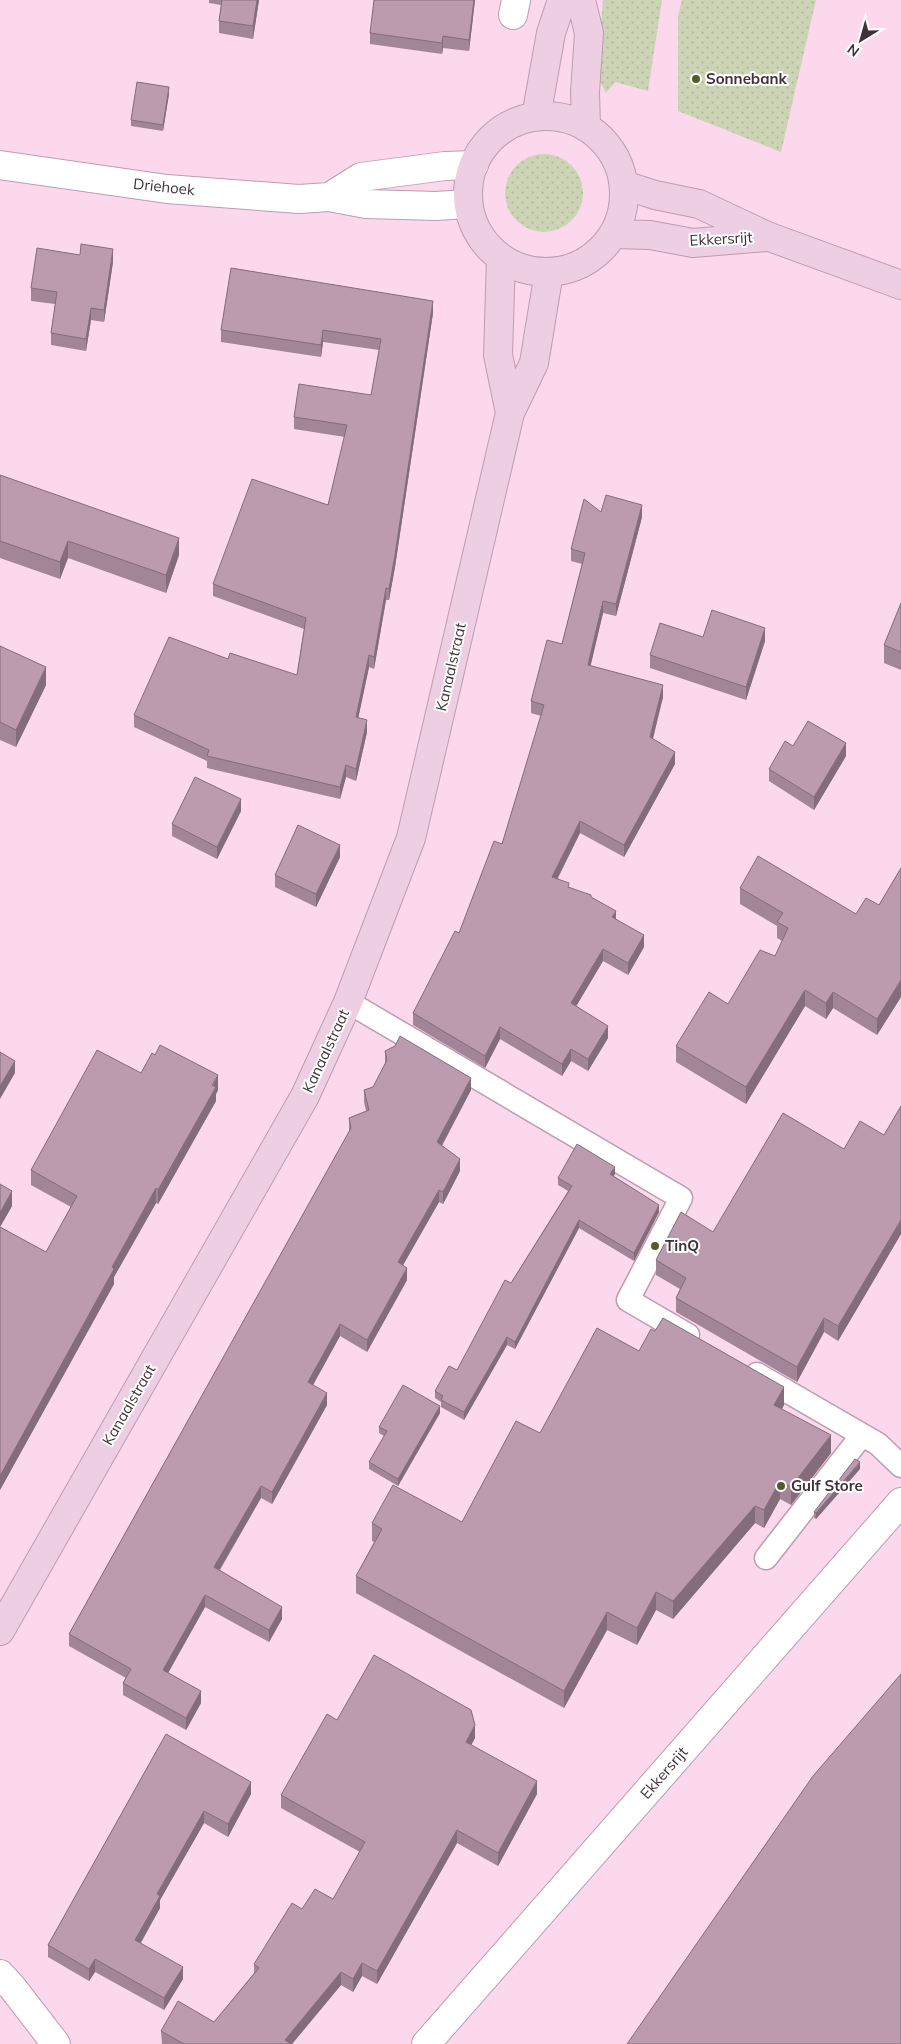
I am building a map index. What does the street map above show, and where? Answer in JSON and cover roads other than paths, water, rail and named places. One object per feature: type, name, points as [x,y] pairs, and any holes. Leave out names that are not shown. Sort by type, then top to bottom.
[{"type":"street","points":[[536,117],[551,33],[562,0]]},
{"type":"street","points":[[581,0],[589,33],[585,92],[586,126]]},
{"type":"street","points":[[536,117],[563,118],[586,126],[604,142],[618,162],[624,185],[623,210],[614,234],[597,254],[575,267],[549,272],[524,269],[501,258],[483,240],[467,204],[474,165],[488,142],[509,125],[536,117]]},
{"type":"street","name":"Driehoek","points":[[0,165],[167,189],[299,198],[328,198],[366,204],[436,206],[467,204]]},
{"type":"street","points":[[328,198],[361,177],[445,166],[474,165]]},
{"type":"street","name":"Ekkersrijt","points":[[624,185],[655,195],[699,204],[768,236],[901,285]]},
{"type":"street","name":"Ekkersrijt","points":[[614,234],[650,236],[693,243],[768,236]]},
{"type":"street","name":"Kanaalstraat","points":[[501,258],[498,355],[510,413]]},
{"type":"street","name":"Kanaalstraat","points":[[0,1631],[305,1096],[348,1002],[411,838],[510,413],[534,363],[549,272]]},
{"type":"street","name":"Ekkersrijt","points":[[426,2044],[901,1502]]},
{"type":"street","points":[[0,1974],[56,2044]]},
{"type":"lane","points":[[348,1002],[681,1198],[628,1300],[706,1345]]},
{"type":"lane","points":[[740,1365],[878,1444],[901,1466]]},
{"type":"lane","points":[[766,1558],[862,1435]]},
{"type":"place","name":"Sonnebank","points":[[696,79]]},
{"type":"place","name":"TinQ","points":[[655,1246]]},
{"type":"place","name":"Gulf Store","points":[[781,1486]]}]
